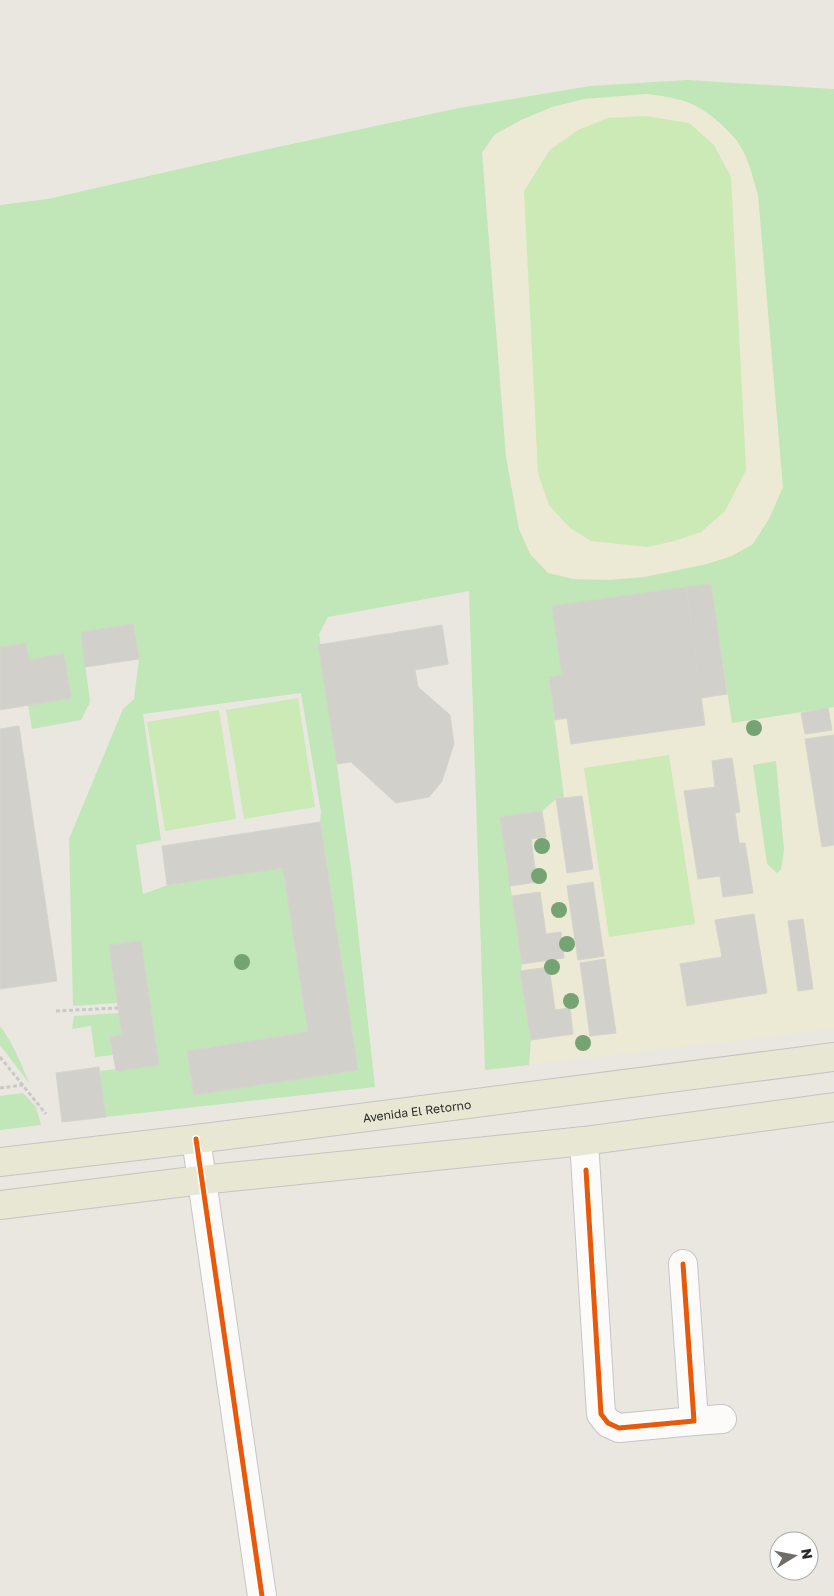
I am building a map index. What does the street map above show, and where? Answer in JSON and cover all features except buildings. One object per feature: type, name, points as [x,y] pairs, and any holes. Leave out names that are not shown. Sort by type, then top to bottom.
[{"type":"main road","name":"Avenida El Retorno","points":[[0,1162],[196,1139],[834,1057]]},
{"type":"main road","points":[[0,1205],[201,1180],[584,1140],[834,1107]]},
{"type":"street","points":[[196,1139],[262,1596]]},
{"type":"street","points":[[584,1140],[602,1414],[608,1423],[619,1428],[722,1419]]},
{"type":"street","points":[[683,1264],[694,1421]]},
{"type":"path","points":[[56,1011],[118,1008]]},
{"type":"path","points":[[0,1057],[46,1114]]},
{"type":"path","points":[[0,1088],[23,1085]]},
{"type":"shaded area","points":[[687,80],[834,89],[834,1029],[485,1070],[469,591],[459,108],[590,86]]},
{"type":"green space","points":[[687,80],[834,89],[834,707],[732,723],[711,584],[552,606],[562,675],[549,677],[564,798],[556,799],[542,811],[500,817],[522,964],[521,972],[531,1040],[529,1065],[485,1070],[469,591],[328,617],[319,634],[352,876],[375,1087],[106,1117],[100,1071],[159,1064],[141,941],[109,945],[118,1003],[73,1006],[69,839],[123,709],[134,699],[139,659],[133,624],[81,632],[90,702],[81,720],[32,729],[28,705],[71,698],[64,655],[29,660],[26,643],[0,647],[0,205],[48,199],[459,108],[590,86]],"holes":[[[646,94],[681,100],[708,113],[736,140],[748,162],[758,195],[783,487],[769,519],[753,544],[732,556],[707,564],[645,577],[608,580],[573,579],[548,573],[530,554],[519,529],[506,457],[482,153],[494,135],[521,120],[552,107],[584,99]],[[301,693],[321,812],[320,822],[358,1070],[194,1095],[187,1051],[308,1032],[283,868],[168,885],[143,894],[136,845],[161,840],[143,714]]]},
{"type":"green space","points":[[646,116],[689,123],[714,145],[731,177],[746,470],[725,511],[701,532],[648,547],[591,541],[569,527],[549,505],[538,473],[524,191],[550,150],[578,130],[608,118]]},
{"type":"green space","points":[[298,698],[315,807],[244,819],[226,710]]},
{"type":"green space","points":[[219,710],[236,819],[165,831],[147,722]]},
{"type":"green space","points":[[669,755],[695,924],[609,937],[584,768]]},
{"type":"green space","points":[[776,761],[784,850],[781,869],[777,873],[767,864],[753,765]]},
{"type":"green space","points":[[119,1013],[122,1035],[111,1037],[113,1055],[95,1057],[91,1026],[72,1029],[74,1016]]},
{"type":"green space","points":[[0,1026],[13,1046],[29,1083],[0,1045]]},
{"type":"green space","points":[[23,1093],[36,1107],[41,1125],[0,1130],[0,1096]]},
{"type":"cycle path","points":[[196,1139],[262,1596]]},
{"type":"cycle path","points":[[586,1170],[601,1414],[608,1423],[619,1428],[694,1421],[683,1264]]}]
